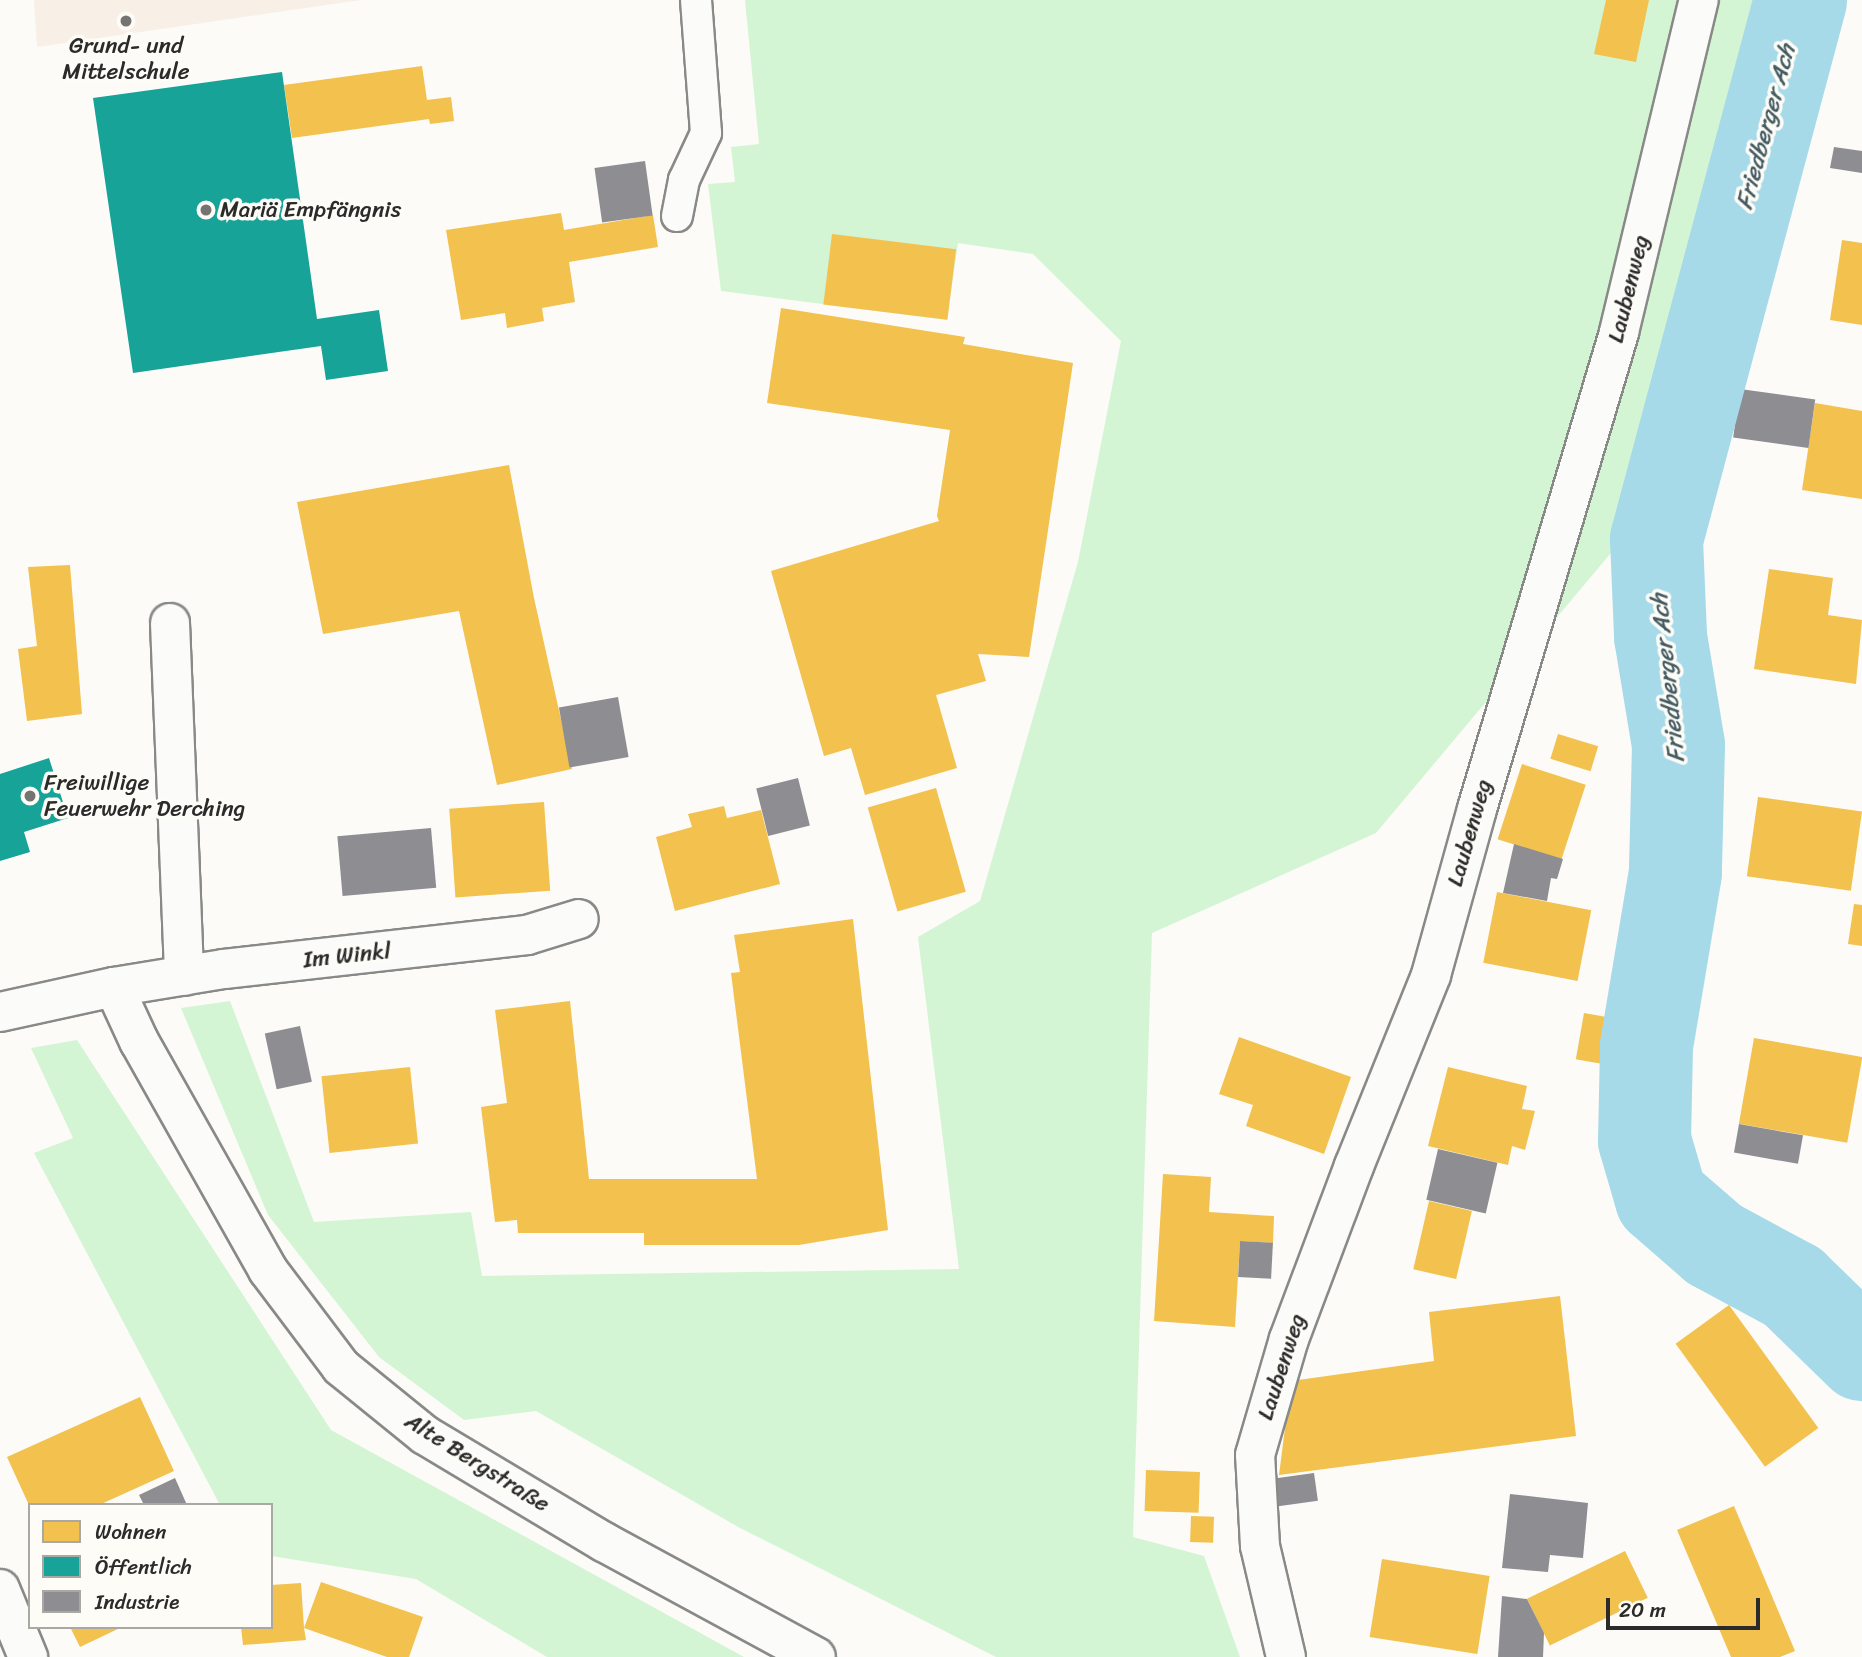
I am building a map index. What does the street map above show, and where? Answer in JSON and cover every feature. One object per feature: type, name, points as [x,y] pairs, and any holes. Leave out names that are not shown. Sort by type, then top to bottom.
[{"type":"street","name":"Laubenweg","points":[[1286,1657],[1260,1546],[1255,1455],[1294,1327],[1354,1166],[1431,975],[1477,809],[1619,332],[1699,0]]},
{"type":"street","points":[[170,622],[184,976]]},
{"type":"street","name":"Im Winkl","points":[[114,987],[184,976],[527,935],[579,919]]},
{"type":"street","points":[[0,1012],[114,987]]},
{"type":"street","name":"Alte Bergstraße","points":[[114,987],[139,1041],[268,1270],[341,1367],[425,1435],[604,1542],[816,1657]]},
{"type":"street","points":[[0,1589],[28,1657]]},
{"type":"lane","points":[[677,216],[684,180],[706,133],[696,0]]},
{"type":"shaded area","name":"Grund- und Mittelschule","points":[[34,0],[361,0],[37,47]]},
{"type":"green space","points":[[745,0],[1788,0],[1668,485],[1376,833],[1152,933],[1133,1537],[1204,1556],[1240,1657],[996,1657],[740,1528],[536,1411],[464,1420],[379,1357],[268,1215],[181,1008],[230,1001],[314,1222],[471,1212],[482,1276],[959,1269],[918,937],[980,901],[1078,562],[1121,341],[1033,254],[958,243],[947,320],[721,291],[708,184],[735,182],[731,147],[759,144]]},
{"type":"green space","points":[[77,1040],[331,1430],[744,1657],[547,1657],[416,1579],[273,1556],[273,1503],[219,1503],[34,1153],[73,1138],[31,1048]]},
{"type":"building: Wohnen","points":[[1606,0],[1649,0],[1636,62],[1594,54]]},
{"type":"building: Wohnen","points":[[422,66],[427,100],[451,97],[454,121],[430,124],[429,119],[292,138],[284,85]]},
{"type":"building: Wohnen","points":[[561,213],[564,230],[653,215],[658,247],[569,262],[575,302],[542,308],[544,321],[507,328],[505,313],[461,320],[446,230]]},
{"type":"building: Wohnen","points":[[832,234],[956,249],[947,320],[823,304]]},
{"type":"building: Wohnen","points":[[1842,240],[1862,243],[1862,325],[1830,320]]},
{"type":"building: Wohnen","points":[[781,308],[965,337],[963,344],[1073,363],[1029,657],[978,654],[986,681],[936,695],[957,768],[865,795],[851,748],[824,756],[771,571],[939,521],[937,516],[950,430],[767,403]]},
{"type":"building: Wohnen","points":[[1815,403],[1862,411],[1862,499],[1802,490]]},
{"type":"building: Wohnen","points":[[509,465],[534,598],[572,769],[497,785],[459,611],[323,634],[297,502]]},
{"type":"building: Wohnen","points":[[70,565],[82,714],[27,721],[18,649],[37,646],[28,567]]},
{"type":"building: Wohnen","points":[[1769,569],[1833,578],[1828,615],[1862,620],[1856,684],[1754,669]]},
{"type":"building: Wohnen","points":[[1558,734],[1598,746],[1591,771],[1550,759]]},
{"type":"building: Wohnen","points":[[1522,764],[1586,785],[1561,860],[1498,839]]},
{"type":"building: Wohnen","points":[[936,788],[966,892],[898,911],[868,808]]},
{"type":"building: Wohnen","points":[[1758,797],[1862,812],[1851,891],[1747,876]]},
{"type":"building: Wohnen","points":[[544,802],[550,891],[455,897],[449,809]]},
{"type":"building: Wohnen","points":[[724,806],[727,818],[761,810],[780,884],[675,911],[656,837],[692,827],[688,814]]},
{"type":"building: Wohnen","points":[[1497,892],[1591,910],[1577,981],[1483,963]]},
{"type":"building: Wohnen","points":[[1854,904],[1862,905],[1862,946],[1848,944]]},
{"type":"building: Wohnen","points":[[853,919],[888,1230],[799,1245],[644,1245],[644,1233],[518,1233],[517,1220],[495,1222],[481,1107],[507,1103],[495,1010],[570,1001],[589,1179],[757,1179],[731,973],[740,972],[734,935]]},
{"type":"building: Wohnen","points":[[1584,1013],[1628,1021],[1620,1067],[1576,1059]]},
{"type":"building: Wohnen","points":[[1239,1037],[1351,1077],[1324,1154],[1246,1126],[1253,1105],[1219,1094]]},
{"type":"building: Wohnen","points":[[1754,1038],[1862,1057],[1847,1143],[1739,1124]]},
{"type":"building: Wohnen","points":[[410,1067],[418,1144],[330,1153],[321,1076]]},
{"type":"building: Wohnen","points":[[1448,1067],[1527,1086],[1522,1109],[1535,1111],[1525,1150],[1512,1146],[1508,1165],[1428,1146]]},
{"type":"building: Wohnen","points":[[1163,1174],[1211,1177],[1209,1212],[1274,1216],[1273,1243],[1240,1241],[1235,1327],[1154,1321]]},
{"type":"building: Wohnen","points":[[1429,1201],[1472,1211],[1456,1279],[1413,1269]]},
{"type":"building: Wohnen","points":[[1560,1296],[1576,1436],[1279,1475],[1291,1381],[1434,1361],[1429,1312]]},
{"type":"building: Wohnen","points":[[1729,1305],[1818,1428],[1765,1467],[1676,1344]]},
{"type":"building: Wohnen","points":[[140,1397],[174,1471],[103,1503],[28,1503],[7,1457]]},
{"type":"building: Wohnen","points":[[1146,1470],[1200,1472],[1199,1513],[1145,1511]]},
{"type":"building: Wohnen","points":[[1734,1506],[1795,1651],[1780,1657],[1731,1657],[1677,1530]]},
{"type":"building: Wohnen","points":[[1191,1516],[1214,1517],[1213,1543],[1190,1542]]},
{"type":"building: Wohnen","points":[[1625,1551],[1648,1598],[1550,1646],[1527,1599]]},
{"type":"building: Wohnen","points":[[1382,1559],[1490,1576],[1477,1654],[1370,1637]]},
{"type":"building: Wohnen","points":[[321,1582],[423,1617],[409,1657],[387,1657],[304,1628]]},
{"type":"building: Wohnen","points":[[301,1583],[306,1640],[243,1645],[241,1629],[273,1629],[273,1585]]},
{"type":"building: Wohnen","points":[[71,1629],[118,1629],[80,1647]]},
{"type":"building: Öffentlich","name":"Mariä Empfängnis","points":[[282,72],[317,319],[379,310],[388,371],[326,380],[321,346],[133,373],[93,98]]},
{"type":"building: Öffentlich","name":"Freiwillige Feuerwehr Derching","points":[[49,758],[68,818],[24,832],[30,852],[0,861],[0,774]]},
{"type":"building: Industrie","points":[[1834,147],[1862,151],[1862,173],[1830,168]]},
{"type":"building: Industrie","points":[[645,161],[653,215],[602,223],[594,168]]},
{"type":"building: Industrie","points":[[1740,389],[1815,400],[1808,448],[1733,438]]},
{"type":"building: Industrie","points":[[618,697],[629,757],[570,767],[559,707]]},
{"type":"building: Industrie","points":[[798,778],[810,826],[768,836],[756,788]]},
{"type":"building: Industrie","points":[[431,828],[436,888],[343,896],[337,836]]},
{"type":"building: Industrie","points":[[1514,844],[1563,859],[1557,879],[1551,878],[1547,901],[1503,893]]},
{"type":"building: Industrie","points":[[300,1026],[312,1082],[277,1089],[265,1033]]},
{"type":"building: Industrie","points":[[1739,1124],[1803,1135],[1798,1164],[1734,1153]]},
{"type":"building: Industrie","points":[[1438,1149],[1497,1163],[1486,1213],[1426,1200]]},
{"type":"building: Industrie","points":[[1240,1241],[1273,1243],[1271,1279],[1238,1277]]},
{"type":"building: Industrie","points":[[1314,1473],[1318,1501],[1278,1506],[1274,1479]]},
{"type":"building: Industrie","points":[[175,1478],[186,1503],[143,1503],[139,1495]]},
{"type":"building: Industrie","points":[[1510,1494],[1588,1503],[1583,1558],[1550,1555],[1548,1572],[1502,1568]]},
{"type":"building: Industrie","points":[[1502,1596],[1527,1599],[1544,1633],[1543,1657],[1498,1657]]},
{"type":"waterway","name":"Friedberger Ach","points":[[1800,0],[1656,539],[1660,636],[1678,745],[1675,872],[1646,1046],[1644,1140],[1661,1198],[1714,1244],[1792,1286],[1862,1354]]},
{"type":"place","name":"Grund- und Mittelschule","points":[[126,21]]},
{"type":"place","name":"Mariä Empfängnis","points":[[206,210]]},
{"type":"place","name":"Freiwillige Feuerwehr Derching","points":[[30,796]]}]
